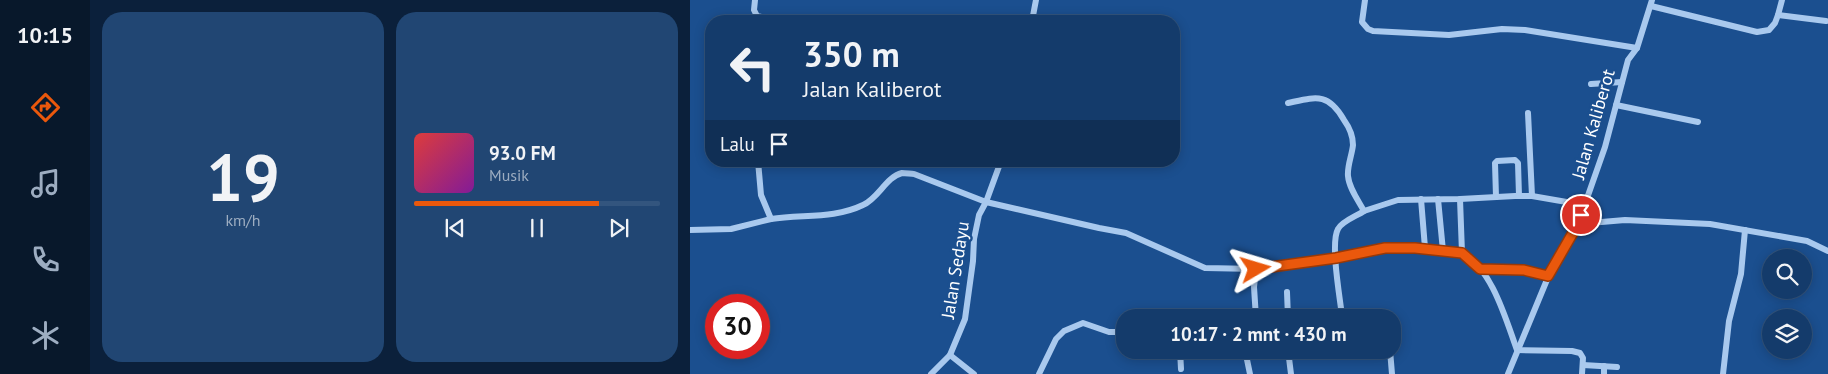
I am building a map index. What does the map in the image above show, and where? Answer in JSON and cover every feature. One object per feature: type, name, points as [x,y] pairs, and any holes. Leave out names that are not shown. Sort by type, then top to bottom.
[{"type":"street","points":[[755,0],[754,10],[756,15]]},
{"type":"street","points":[[1033,15],[1036,0]]},
{"type":"street","name":"Jalan Kaliberot","points":[[1365,0],[1362,16],[1364,26],[1373,31],[1449,36],[1502,29],[1525,30],[1637,48]]},
{"type":"street","points":[[1651,3],[1757,32],[1769,30],[1775,23],[1782,0]]},
{"type":"street","name":"Jalan Kaliberot","points":[[1508,374],[1548,276],[1578,224],[1605,147],[1628,60],[1637,48],[1651,3]]},
{"type":"street","points":[[1778,15],[1826,21]]},
{"type":"street","points":[[1591,84],[1622,82]]},
{"type":"street","points":[[1288,103],[1314,97],[1325,99],[1335,105],[1349,128],[1353,145],[1348,175],[1350,185],[1364,211]]},
{"type":"street","points":[[1616,105],[1698,122]]},
{"type":"street","points":[[1528,113],[1532,196]]},
{"type":"street","points":[[1496,197],[1495,163],[1497,161],[1515,160],[1518,163],[1519,196]]},
{"type":"street","points":[[759,167],[761,195],[771,219]]},
{"type":"street","name":"Jalan Sedayu","points":[[950,355],[965,320],[974,239],[979,215],[986,202],[999,167]]},
{"type":"street","points":[[690,230],[731,229],[788,216],[818,216],[848,212],[866,204],[892,178],[902,173],[914,174],[986,202],[1126,233],[1205,268],[1256,269],[1336,258],[1385,248],[1424,248],[1462,253],[1480,269],[1494,291],[1517,350],[1576,352],[1582,354],[1582,374]]},
{"type":"street","points":[[1341,309],[1335,242],[1338,229],[1342,224],[1364,211],[1398,200],[1421,198],[1460,200],[1532,196],[1584,205]]},
{"type":"street","points":[[1421,198],[1424,248]]},
{"type":"street","points":[[1438,199],[1443,252]]},
{"type":"street","points":[[1460,200],[1462,253]]},
{"type":"street","points":[[1578,224],[1625,220],[1710,224],[1806,241],[1828,251]]},
{"type":"street","points":[[1723,374],[1729,321],[1741,274],[1745,230]]},
{"type":"street","points":[[1255,309],[1254,287],[1256,269]]},
{"type":"street","points":[[1480,269],[1524,270],[1548,276]]},
{"type":"street","points":[[1287,292],[1288,309]]},
{"type":"street","points":[[1039,374],[1056,339],[1060,334],[1074,326],[1083,323],[1109,332],[1116,332]]},
{"type":"street","points":[[930,374],[950,355],[972,373]]},
{"type":"street","points":[[1180,359],[1181,369]]},
{"type":"street","points":[[1247,359],[1250,374]]},
{"type":"street","points":[[1289,359],[1291,374]]},
{"type":"street","points":[[1391,359],[1392,374]]},
{"type":"street","points":[[1582,365],[1617,366]]},
{"type":"street","points":[[1604,366],[1604,374]]},
{"type":"route","points":[[1256,269],[1336,258],[1385,248],[1424,248],[1462,253],[1480,269],[1491,271],[1524,270],[1548,276],[1578,224],[1581,215]]}]
